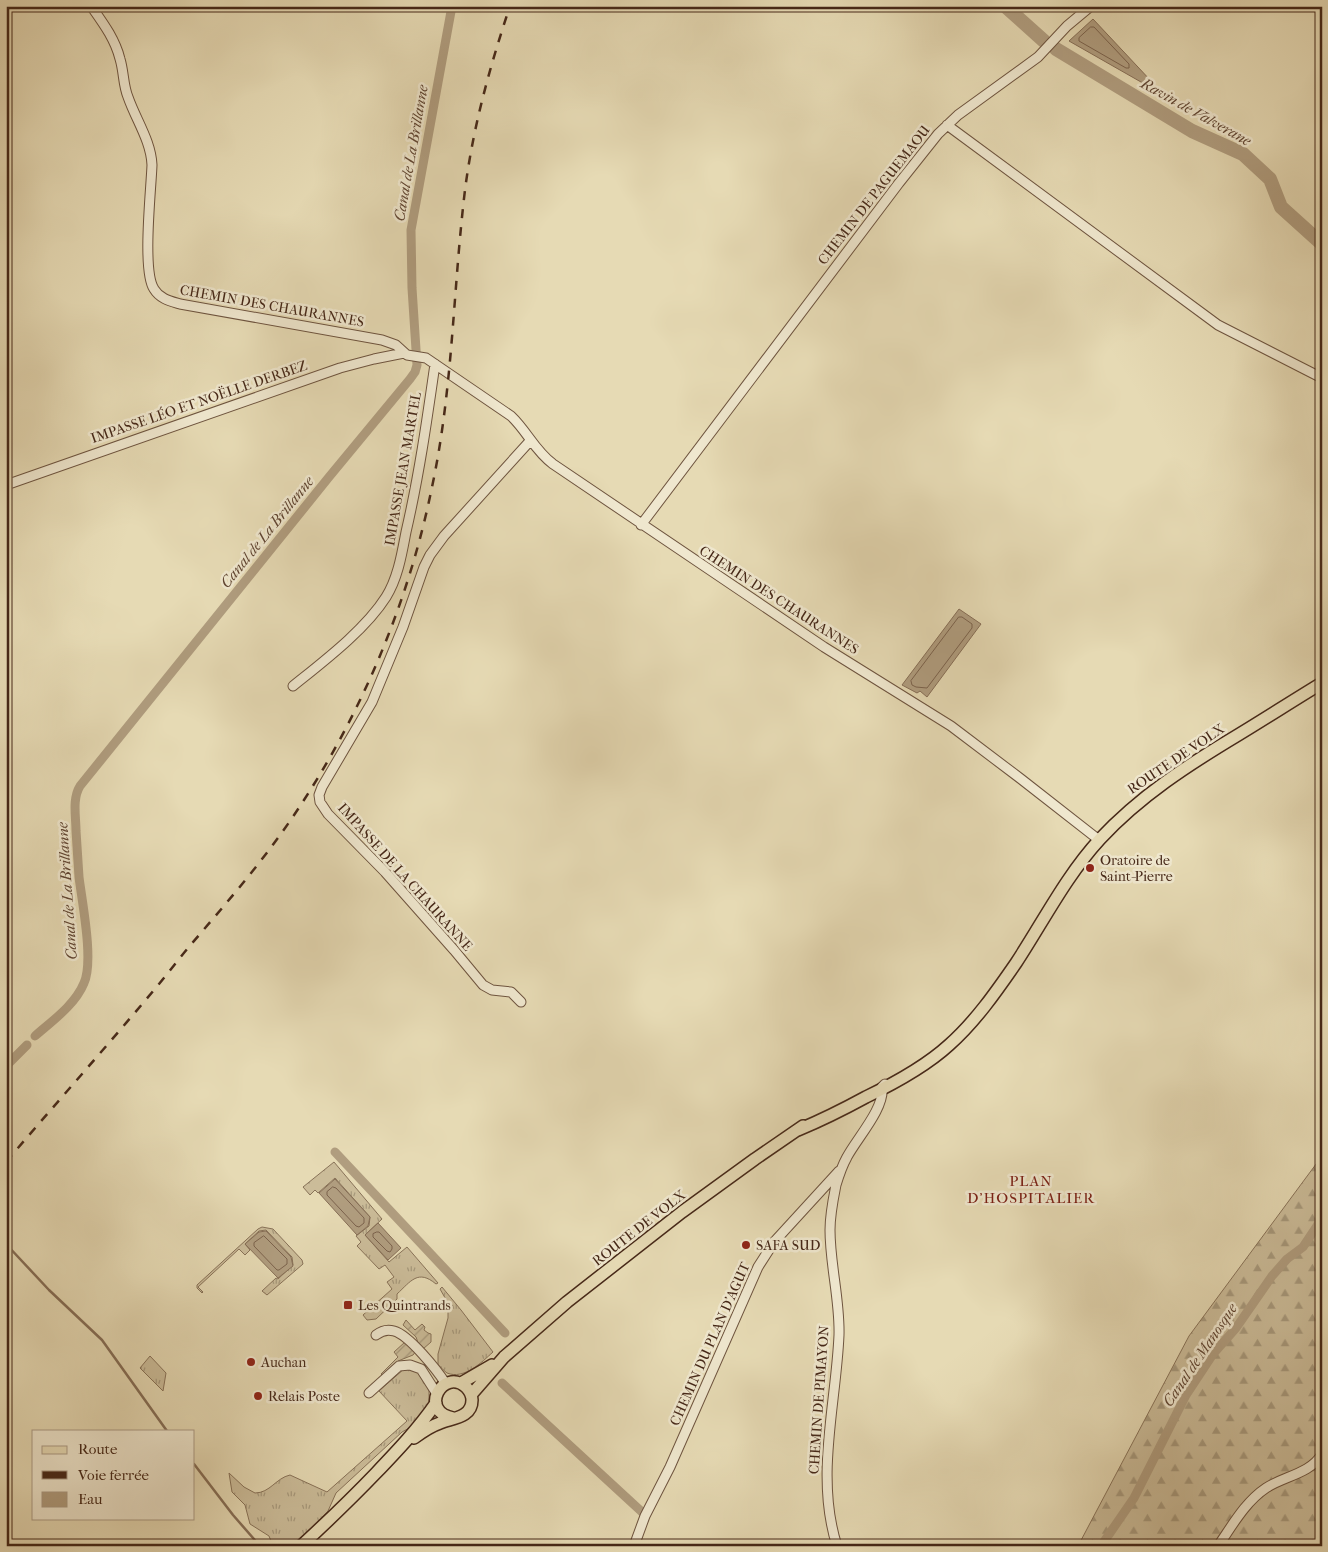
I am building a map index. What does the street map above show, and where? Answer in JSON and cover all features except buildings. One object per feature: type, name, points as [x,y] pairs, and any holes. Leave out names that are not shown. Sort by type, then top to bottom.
[{"type":"main road","name":"ROUTE DE VOLX","points":[[798,1130],[883,1089],[926,1064],[947,1047],[968,1027],[1017,962],[1061,890],[1099,840],[1118,820],[1142,798],[1172,777],[1322,683]]},
{"type":"main road","name":"ROUTE DE VOLX","points":[[471,1395],[504,1357],[560,1308],[682,1212],[823,1113],[922,1058],[983,1007]]},
{"type":"main road","name":"ROUTE DE VOLX","points":[[461,1384],[504,1357]]},
{"type":"main road","points":[[302,1546],[404,1444],[426,1417],[442,1386],[456,1382],[467,1388],[472,1401],[464,1415],[432,1426],[404,1444]]},
{"type":"main road","points":[[436,1398],[438,1409],[442,1414],[454,1418]]},
{"type":"street","name":"CHEMIN DES CHAURANNES","points":[[91,6],[103,22],[116,47],[121,60],[126,93],[151,153],[149,269],[151,285],[158,294],[166,300],[180,304],[382,340],[396,345],[404,353],[426,358],[511,416],[547,460],[819,644],[951,726],[1099,840]]},
{"type":"street","points":[[947,125],[964,110],[1038,57],[1061,32],[1091,6]]},
{"type":"street","name":"CHEMIN DE PAGUEMAOU","points":[[641,525],[899,183],[947,125],[1218,325],[1322,378]]},
{"type":"street","name":"IMPASSE LÉO ET NOËLLE DERBEZ","points":[[6,484],[340,368],[404,353]]},
{"type":"street","name":"IMPASSE JEAN MARTEL","points":[[293,686],[354,633],[380,604],[390,589],[403,547],[419,473],[434,364]]},
{"type":"street","name":"IMPASSE DE LA CHAURANNE","points":[[521,1002],[511,992],[490,990],[483,985],[385,872],[328,814],[320,802],[319,795],[372,702],[430,555],[444,536],[530,441]]},
{"type":"street","points":[[883,1089],[885,1084],[916,1066],[922,1058]]},
{"type":"street","name":"CHEMIN DE PIMAYON","points":[[837,1546],[829,1516],[826,1483],[839,1335],[831,1246],[832,1203],[840,1171],[878,1107],[883,1089]]},
{"type":"street","name":"CHEMIN DU PLAN D'AGUT","points":[[634,1546],[645,1516],[670,1467],[758,1267],[774,1242],[840,1171]]},
{"type":"street","points":[[376,1335],[380,1331],[389,1330],[402,1335],[421,1353],[446,1384]]},
{"type":"street","points":[[368,1393],[399,1366],[410,1365],[420,1369],[436,1398]]},
{"type":"street","points":[[1218,1546],[1240,1514],[1261,1492],[1310,1467],[1322,1454]]},
{"type":"green space","points":[[1322,1156],[1322,1546],[1078,1546],[1189,1336]]},
{"type":"green space","points":[[334,1162],[382,1219],[365,1235],[389,1262],[407,1247],[438,1283],[436,1284],[424,1277],[415,1278],[397,1294],[397,1299],[376,1319],[367,1320],[363,1315],[392,1289],[387,1282],[394,1277],[385,1265],[379,1269],[357,1246],[361,1242],[356,1236],[369,1226],[370,1217],[335,1178],[318,1193],[315,1190],[310,1195],[303,1187]]},
{"type":"green space","points":[[262,1227],[273,1229],[302,1260],[303,1264],[267,1295],[262,1291],[293,1265],[292,1257],[266,1230],[259,1231],[245,1244],[250,1250],[245,1255],[239,1249],[198,1287],[202,1293],[197,1288],[197,1285]]},
{"type":"green space","points":[[442,1287],[493,1352],[472,1369],[460,1374],[453,1375],[447,1373],[438,1365],[438,1354],[448,1318],[448,1303],[440,1289]]},
{"type":"green space","points":[[406,1320],[415,1330],[422,1324],[425,1327],[424,1330],[431,1334],[431,1342],[423,1349],[420,1348],[416,1337],[403,1325]]},
{"type":"green space","points":[[405,1342],[416,1351],[413,1355],[398,1361],[383,1376],[381,1374],[398,1357],[394,1352]]},
{"type":"green space","points":[[150,1356],[166,1373],[163,1391],[140,1368]]},
{"type":"green space","points":[[404,1369],[417,1372],[425,1382],[429,1391],[426,1412],[336,1493],[328,1511],[295,1546],[273,1546],[269,1536],[250,1524],[245,1505],[232,1492],[229,1473],[244,1487],[255,1493],[265,1491],[290,1475],[327,1492],[407,1421],[379,1391]]},
{"type":"water","points":[[1093,19],[1152,82],[1148,86],[1069,41]]},
{"type":"water","points":[[959,609],[981,624],[927,697],[920,691],[917,693],[902,685]]},
{"type":"water","points":[[335,1179],[370,1217],[368,1226],[357,1235],[319,1193]]},
{"type":"water","points":[[378,1223],[401,1248],[388,1260],[365,1235]]},
{"type":"water","points":[[266,1231],[291,1257],[293,1266],[278,1278],[245,1244],[259,1232]]},
{"type":"waterway","name":"Canal de La Brillanne","points":[[35,1036],[75,998],[84,983],[87,973],[88,946],[79,877],[75,814],[75,802],[80,786],[415,372],[417,365],[412,288],[411,230],[452,6]]},
{"type":"waterway","name":"Ravin de Valverane","points":[[1005,6],[1044,41]]},
{"type":"waterway","name":"Ravin de Valverane","points":[[1056,49],[1192,131],[1243,154],[1270,179],[1281,207],[1322,244]]},
{"type":"waterway","name":"Canal de La Brillanne","points":[[6,1066],[27,1045]]},
{"type":"waterway","points":[[335,1152],[505,1333]]},
{"type":"waterway","name":"Canal de Manosque","points":[[1101,1546],[1134,1498],[1186,1395],[1213,1354],[1236,1328],[1272,1276],[1287,1259],[1303,1247],[1322,1215]]},
{"type":"waterway","points":[[6,1244],[49,1290],[102,1340],[166,1430]]},
{"type":"waterway","points":[[502,1383],[642,1512]]},
{"type":"waterway","points":[[195,1465],[233,1515],[260,1546]]},
{"type":"railway","points":[[6,1162],[159,984],[278,838],[315,783],[337,744],[377,662],[409,575],[432,487],[449,376],[468,166],[483,97],[510,6]]},
{"type":"place","name":"Oratoire de Saint-Pierre","points":[[1090,868]]},
{"type":"place","name":"SAFA SUD","points":[[746,1245]]},
{"type":"place","name":"Les Quintrands","points":[[348,1305]]},
{"type":"place","name":"Auchan","points":[[251,1362]]},
{"type":"place","name":"Relais Poste","points":[[258,1396]]},
{"type":"district","name":"PLAN D'HOSPITALIER","points":[[1031,1190]]}]
